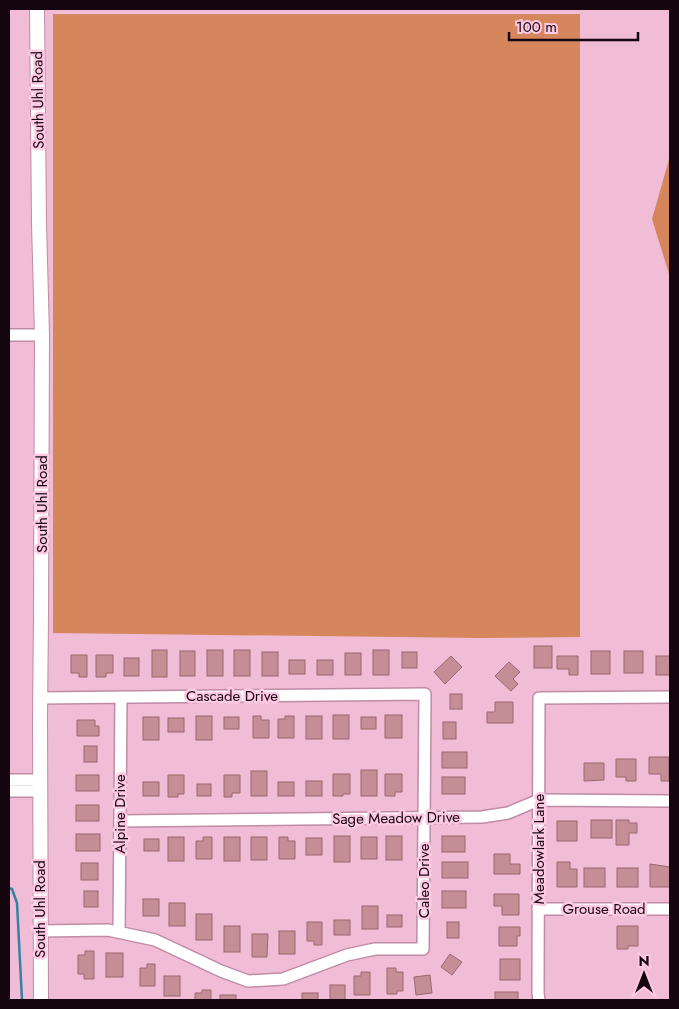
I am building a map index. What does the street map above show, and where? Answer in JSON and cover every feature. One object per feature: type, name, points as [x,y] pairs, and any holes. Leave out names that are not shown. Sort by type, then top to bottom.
[{"type":"main road","name":"South Uhl Road","points":[[37,9],[42,335],[41,1000]]},
{"type":"street","points":[[9,335],[42,335]]},
{"type":"street","name":"Cascade Drive","points":[[40,698],[425,694]]},
{"type":"street","name":"Caleo Drive","points":[[119,932],[155,940],[221,971],[248,981],[283,979],[347,954],[375,949],[423,949],[425,694]]},
{"type":"street","name":"Alpine Drive","points":[[119,932],[121,696]]},
{"type":"street","name":"Meadowlark Lane","points":[[539,1000],[539,698],[670,697]]},
{"type":"street","points":[[9,780],[40,785]]},
{"type":"street","points":[[9,791],[40,785]]},
{"type":"street","name":"Sage Meadow Drive","points":[[120,821],[482,817],[508,813],[539,800],[670,801]]},
{"type":"street","name":"Grouse Road","points":[[538,910],[670,909]]},
{"type":"street","points":[[40,931],[108,930],[119,932]]},
{"type":"shaded area","points":[[53,14],[580,14],[580,637],[480,638],[53,633]]},
{"type":"shaded area","points":[[670,156],[670,277],[652,219]]},
{"type":"building","points":[[534,646],[552,646],[552,668],[534,668]]},
{"type":"building","points":[[152,650],[167,650],[167,677],[152,677]]},
{"type":"building","points":[[207,650],[223,650],[223,676],[207,676]]},
{"type":"building","points":[[234,650],[250,650],[250,676],[234,676]]},
{"type":"building","points":[[373,650],[389,650],[389,675],[373,675]]},
{"type":"building","points":[[180,651],[195,651],[195,676],[180,676]]},
{"type":"building","points":[[591,651],[610,651],[610,674],[591,674]]},
{"type":"building","points":[[624,651],[643,651],[643,673],[624,673]]},
{"type":"building","points":[[262,652],[278,652],[278,676],[262,676]]},
{"type":"building","points":[[402,652],[417,652],[417,668],[402,668]]},
{"type":"building","points":[[345,653],[361,653],[361,675],[345,675]]},
{"type":"building","points":[[71,655],[87,655],[87,677],[79,677],[79,673],[71,673]]},
{"type":"building","points":[[96,655],[113,655],[113,673],[106,673],[106,677],[96,677]]},
{"type":"building","points":[[451,656],[462,667],[445,684],[434,672]]},
{"type":"building","points":[[557,656],[578,656],[578,675],[569,675],[569,669],[557,669]]},
{"type":"building","points":[[656,656],[670,656],[670,675],[656,675]]},
{"type":"building","points":[[124,658],[139,658],[139,676],[124,676]]},
{"type":"building","points":[[289,660],[305,660],[305,674],[289,674]]},
{"type":"building","points":[[317,660],[333,660],[333,675],[317,675]]},
{"type":"building","points":[[509,662],[520,672],[513,679],[518,684],[511,691],[495,676]]},
{"type":"building","points":[[450,694],[462,694],[462,709],[450,709]]},
{"type":"building","points":[[495,702],[513,702],[513,723],[487,723],[487,712],[495,712]]},
{"type":"building","points":[[333,715],[349,715],[349,739],[333,739]]},
{"type":"building","points":[[385,715],[402,715],[402,738],[385,738]]},
{"type":"building","points":[[196,716],[212,716],[212,740],[196,740]]},
{"type":"building","points":[[253,716],[261,716],[261,720],[269,720],[269,738],[253,738]]},
{"type":"building","points":[[285,716],[294,716],[294,738],[278,738],[278,719],[285,719]]},
{"type":"building","points":[[306,716],[322,716],[322,739],[306,739]]},
{"type":"building","points":[[143,717],[159,717],[159,740],[143,740]]},
{"type":"building","points":[[224,717],[239,717],[239,729],[224,729]]},
{"type":"building","points":[[361,717],[376,717],[376,729],[361,729]]},
{"type":"building","points":[[168,718],[184,718],[184,732],[168,732]]},
{"type":"building","points":[[77,720],[95,720],[95,726],[99,726],[99,736],[77,736]]},
{"type":"building","points":[[443,722],[456,722],[456,739],[443,739]]},
{"type":"building","points":[[84,746],[97,746],[97,762],[84,762]]},
{"type":"building","points":[[442,752],[467,752],[467,768],[442,768]]},
{"type":"building","points":[[649,757],[669,757],[669,781],[661,781],[661,774],[649,774]]},
{"type":"building","points":[[616,759],[636,759],[636,781],[626,781],[626,777],[616,777]]},
{"type":"building","points":[[584,763],[604,763],[604,780],[584,781]]},
{"type":"building","points":[[361,770],[377,770],[377,796],[361,796]]},
{"type":"building","points":[[251,771],[267,771],[267,796],[251,796]]},
{"type":"building","points":[[333,774],[350,774],[350,794],[333,796]]},
{"type":"building","points":[[385,774],[402,774],[402,792],[395,792],[395,796],[385,796]]},
{"type":"building","points":[[76,775],[99,775],[99,791],[76,791]]},
{"type":"building","points":[[168,775],[184,775],[184,794],[178,794],[178,797],[168,797]]},
{"type":"building","points":[[224,775],[240,775],[240,793],[232,793],[232,797],[224,797]]},
{"type":"building","points":[[442,777],[465,777],[465,794],[442,794]]},
{"type":"building","points":[[306,781],[322,781],[322,796],[306,796]]},
{"type":"building","points":[[143,782],[159,782],[159,796],[143,796]]},
{"type":"building","points":[[278,782],[294,782],[294,796],[278,796]]},
{"type":"building","points":[[197,784],[211,784],[211,796],[197,796]]},
{"type":"building","points":[[76,805],[99,805],[99,821],[76,821]]},
{"type":"building","points":[[591,820],[612,820],[612,838],[591,838]]},
{"type":"building","points":[[616,820],[629,820],[629,823],[637,823],[637,833],[629,833],[629,845],[616,845]]},
{"type":"building","points":[[557,821],[577,821],[577,841],[557,841]]},
{"type":"building","points":[[76,834],[100,834],[100,851],[76,851]]},
{"type":"building","points":[[334,836],[350,836],[350,862],[334,862]]},
{"type":"building","points":[[386,836],[402,836],[402,860],[386,860]]},
{"type":"building","points":[[442,836],[465,836],[465,852],[442,852]]},
{"type":"building","points":[[168,837],[184,837],[184,861],[168,861]]},
{"type":"building","points":[[203,837],[212,837],[212,859],[196,859],[196,841],[203,841]]},
{"type":"building","points":[[224,837],[240,837],[240,861],[224,861]]},
{"type":"building","points":[[251,837],[267,837],[267,860],[251,860]]},
{"type":"building","points":[[279,837],[288,837],[288,841],[295,841],[295,859],[279,859]]},
{"type":"building","points":[[361,837],[377,837],[377,859],[361,859]]},
{"type":"building","points":[[306,838],[322,838],[322,855],[306,855]]},
{"type":"building","points":[[144,839],[159,839],[159,851],[144,851]]},
{"type":"building","points":[[494,854],[510,854],[510,864],[520,864],[520,874],[494,874]]},
{"type":"building","points":[[442,862],[468,862],[468,878],[442,878]]},
{"type":"building","points":[[557,862],[570,862],[570,869],[577,869],[577,887],[557,887]]},
{"type":"building","points":[[81,863],[98,863],[98,880],[81,880]]},
{"type":"building","points":[[650,864],[670,867],[670,887],[650,887]]},
{"type":"building","points":[[584,868],[605,868],[605,887],[584,887]]},
{"type":"building","points":[[617,868],[638,868],[638,887],[617,887]]},
{"type":"building","points":[[84,891],[98,891],[98,907],[84,907]]},
{"type":"building","points":[[442,891],[466,891],[466,908],[442,908]]},
{"type":"building","points":[[494,894],[519,894],[519,915],[502,915],[502,906],[494,906]]},
{"type":"building","points":[[143,899],[159,899],[159,916],[143,916]]},
{"type":"building","points":[[169,903],[185,903],[185,926],[169,926]]},
{"type":"building","points":[[362,906],[378,906],[378,929],[362,929]]},
{"type":"building","points":[[196,914],[212,914],[212,940],[196,940]]},
{"type":"building","points":[[387,915],[402,915],[402,927],[387,927]]},
{"type":"building","points":[[334,920],[350,920],[350,935],[334,935]]},
{"type":"building","points":[[307,922],[322,922],[322,945],[314,945],[314,941],[307,941]]},
{"type":"building","points":[[447,922],[459,922],[459,938],[447,938]]},
{"type":"building","points":[[224,926],[240,926],[240,952],[224,952]]},
{"type":"building","points":[[617,926],[638,926],[638,946],[628,946],[628,949],[617,949]]},
{"type":"building","points":[[499,927],[520,927],[520,936],[517,936],[517,946],[499,946]]},
{"type":"building","points":[[279,931],[295,931],[295,954],[279,954]]},
{"type":"building","points":[[252,934],[268,934],[267,957],[252,957]]},
{"type":"building","points":[[85,951],[94,951],[94,979],[84,979],[84,974],[78,974],[78,955],[85,955]]},
{"type":"building","points":[[106,953],[123,953],[123,977],[106,977]]},
{"type":"building","points":[[450,954],[462,962],[452,975],[441,967]]},
{"type":"building","points":[[500,959],[520,959],[520,980],[500,980]]},
{"type":"building","points":[[147,964],[155,964],[155,986],[140,986],[140,968],[147,968]]},
{"type":"building","points":[[387,968],[396,968],[396,972],[403,972],[403,991],[397,991],[397,994],[387,994]]},
{"type":"building","points":[[361,972],[370,972],[370,995],[354,995],[354,976],[361,976]]},
{"type":"building","points":[[430,975],[432,993],[416,995],[414,977]]},
{"type":"building","points":[[164,976],[180,976],[180,996],[164,996]]},
{"type":"building","points":[[330,985],[345,985],[345,1000],[330,1000]]},
{"type":"building","points":[[202,990],[211,990],[211,1000],[195,1000],[195,993],[202,993]]},
{"type":"building","points":[[495,992],[518,992],[518,1000],[495,1000]]},
{"type":"building","points":[[302,993],[318,993],[318,1000],[302,1000]]},
{"type":"building","points":[[220,995],[236,995],[236,1000],[220,1000]]},
{"type":"waterway","points":[[9,888],[12,889],[17,903],[22,1000]]}]
